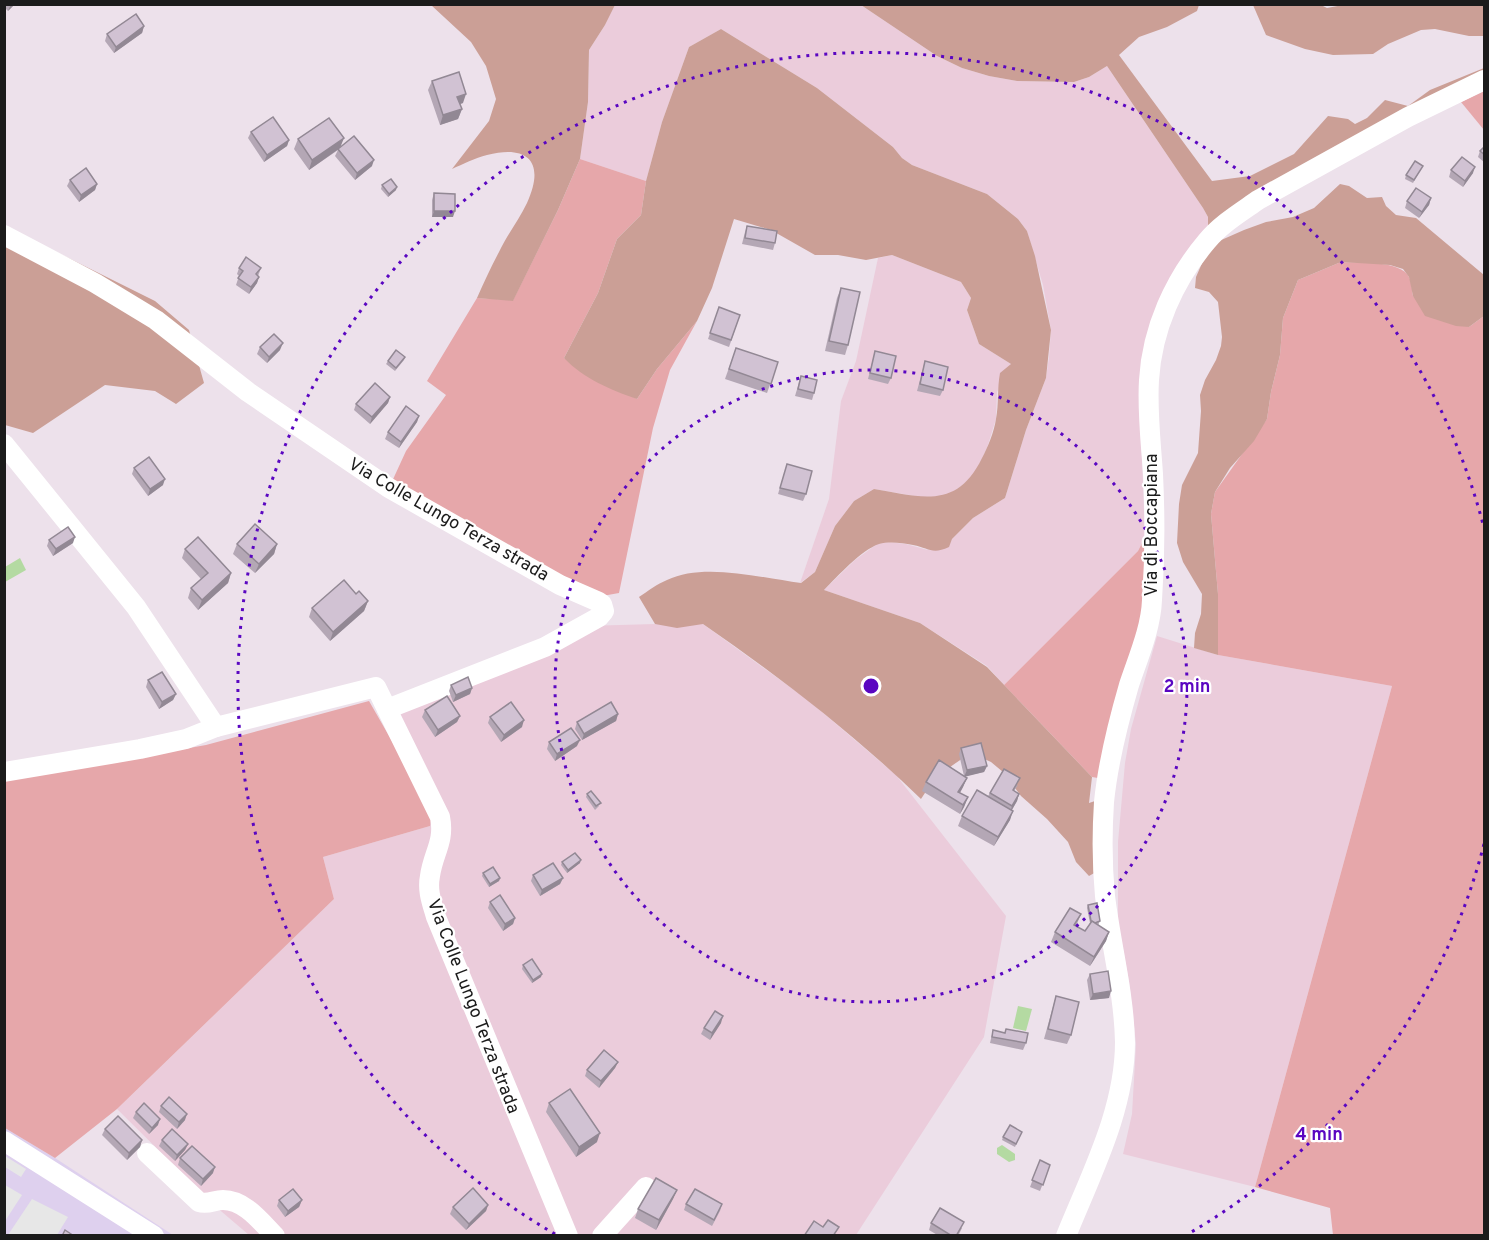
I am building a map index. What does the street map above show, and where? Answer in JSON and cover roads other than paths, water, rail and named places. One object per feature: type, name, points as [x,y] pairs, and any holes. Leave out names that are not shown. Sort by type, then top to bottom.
[{"type":"street","name":"Via di Boccapiana","points":[[1066,1236],[1110,1125],[1124,1064],[1125,1042],[1121,991],[1103,874],[1104,803],[1115,732],[1144,639],[1152,604],[1153,476],[1148,410],[1153,350],[1161,319],[1174,291],[1201,249],[1236,215],[1258,200],[1408,117],[1485,80]]},
{"type":"street","name":"Via Colle Lungo Terza strada","points":[[4,235],[95,283],[156,320],[249,392],[389,488],[560,585],[598,602],[604,608],[604,612],[598,617],[545,647],[387,709]]},
{"type":"street","points":[[4,444],[136,607],[216,727],[186,738],[140,749],[4,772]]},
{"type":"street","name":"Via Colle Lungo Terza strada","points":[[216,727],[376,687],[440,817],[443,830],[429,885],[429,896],[436,917],[568,1236]]},
{"type":"street","points":[[4,1141],[154,1236]]},
{"type":"street","points":[[147,1153],[199,1202],[204,1204],[224,1200],[244,1206],[275,1236]]},
{"type":"street","points":[[602,1236],[646,1187]]}]
